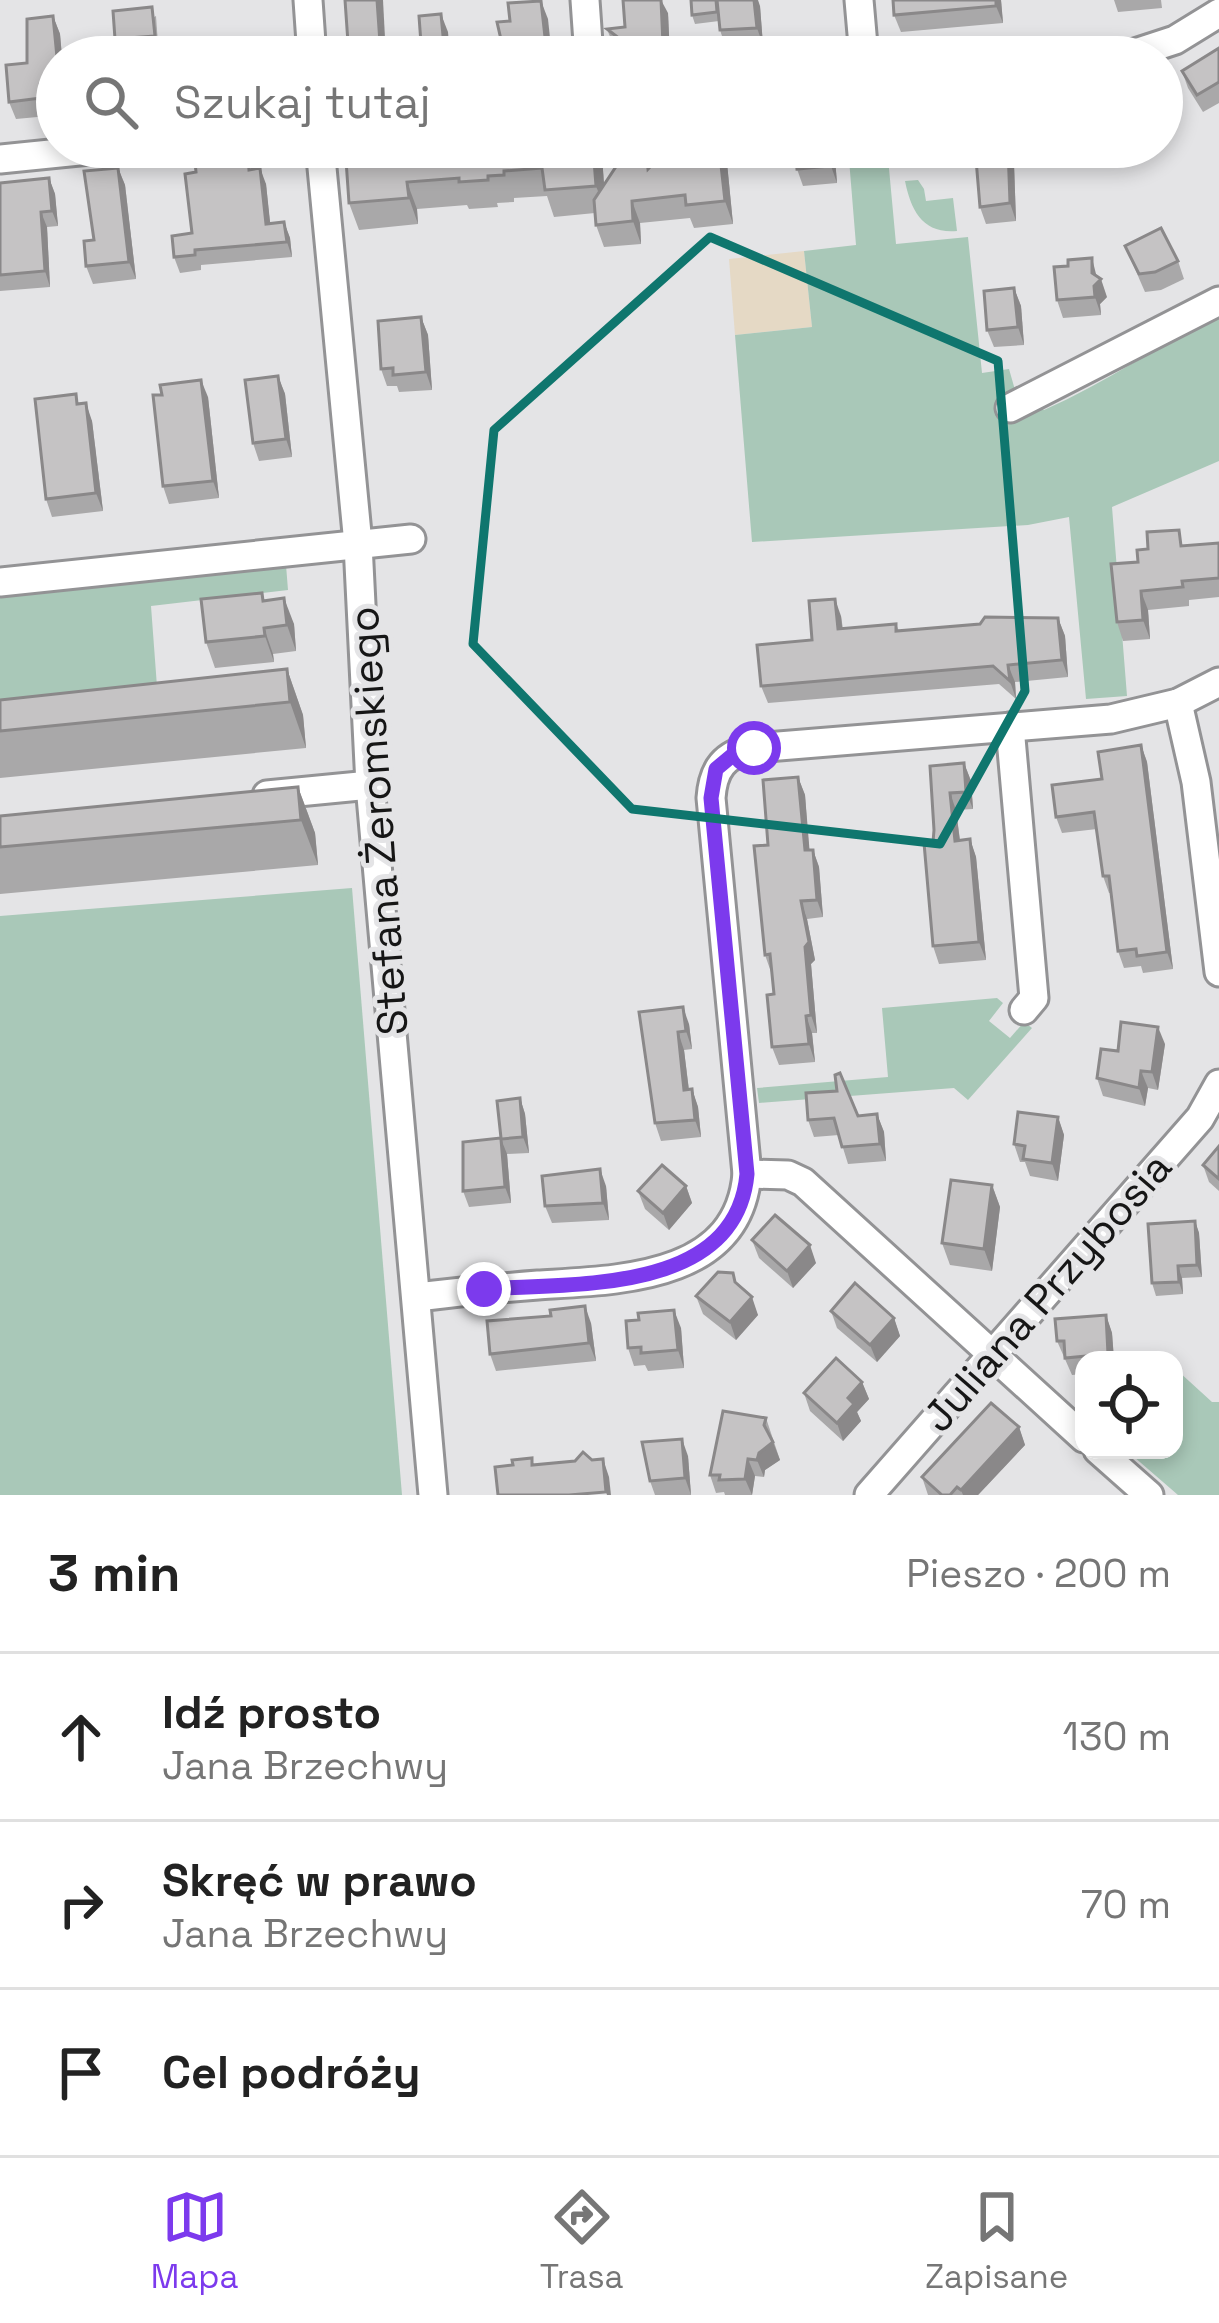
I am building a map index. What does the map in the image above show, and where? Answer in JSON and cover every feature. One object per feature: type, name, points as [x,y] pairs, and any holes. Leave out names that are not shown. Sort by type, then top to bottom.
[{"type":"street","points":[[308,0],[311,36]]},
{"type":"street","points":[[585,0],[588,36]]},
{"type":"street","points":[[859,0],[862,36]]},
{"type":"street","points":[[1182,36],[1219,13]]},
{"type":"street","points":[[0,159],[36,155]]},
{"type":"street","name":"Stefana Żeromskiego","points":[[322,168],[358,544],[370,785],[433,1495]]},
{"type":"street","points":[[1010,408],[1219,301]]},
{"type":"street","points":[[0,582],[411,539]]},
{"type":"street","points":[[417,1297],[639,1278],[693,1258],[715,1240],[740,1208],[747,1174],[712,809],[716,769],[734,754],[754,748],[1111,718],[1178,704],[1219,682]]},
{"type":"street","points":[[1178,704],[1196,782],[1219,972]]},
{"type":"street","points":[[1010,727],[1034,998],[1024,1010]]},
{"type":"street","points":[[247,797],[370,785]]},
{"type":"street","name":"Juliana Przybosia","points":[[869,1495],[1200,1118],[1219,1084]]},
{"type":"street","points":[[747,1174],[788,1174],[802,1182],[1075,1430]]},
{"type":"street","points":[[1108,1459],[1149,1495]]},
{"type":"highlighted area","points":[[710,237],[998,361],[1025,691],[940,844],[632,809],[473,644],[494,430]]},
{"type":"shaded area","points":[[804,251],[812,327],[735,335],[729,259]]},
{"type":"green space","points":[[850,168],[889,168],[896,244],[968,237],[982,373],[1009,369],[1015,390],[1044,410],[1219,314],[1219,461],[1112,507],[1127,696],[1086,699],[1069,517],[1028,525],[752,542],[735,335],[812,327],[804,251],[856,245]]},
{"type":"green space","points":[[918,180],[926,201],[953,198],[957,231],[935,229],[920,218],[905,181]]},
{"type":"green space","points":[[286,565],[288,590],[151,606],[158,700],[0,716],[0,595]]},
{"type":"green space","points":[[352,888],[402,1495],[0,1495],[0,916]]},
{"type":"green space","points":[[997,998],[1003,1003],[989,1021],[1010,1038],[1024,1022],[1032,1028],[968,1100],[954,1088],[759,1103],[757,1088],[888,1077],[882,1008]]},
{"type":"green space","points":[[1183,1376],[1212,1402],[1219,1402],[1219,1495],[1178,1495],[1136,1459],[1183,1459]]},
{"type":"building","points":[[345,0],[377,0],[380,36],[348,36]]},
{"type":"building","points":[[623,0],[661,0],[663,36],[616,36],[607,29],[625,27]]},
{"type":"building","points":[[691,0],[716,0],[717,12],[692,15]]},
{"type":"building","points":[[717,0],[754,0],[757,28],[720,30]]},
{"type":"building","points":[[893,0],[996,0],[996,6],[894,15]]},
{"type":"building","points":[[541,1],[545,36],[500,36],[497,22],[510,21],[508,3]]},
{"type":"building","points":[[152,7],[155,36],[115,36],[113,11]]},
{"type":"building","points":[[441,14],[443,36],[420,36],[419,16]]},
{"type":"building","points":[[53,16],[55,36],[36,36],[36,99],[9,102],[6,65],[27,63],[27,19]]},
{"type":"building","points":[[1219,48],[1219,82],[1197,95],[1183,70]]},
{"type":"building","points":[[118,168],[129,262],[86,266],[84,241],[94,240],[84,171]]},
{"type":"building","points":[[196,168],[260,168],[266,224],[284,222],[287,242],[195,250],[195,255],[174,257],[172,236],[192,233],[185,174],[196,172]]},
{"type":"building","points":[[347,168],[542,168],[504,171],[488,180],[407,182],[409,198],[349,203]]},
{"type":"building","points":[[542,168],[595,168],[596,186],[545,190]]},
{"type":"building","points":[[615,168],[721,168],[725,201],[686,205],[685,195],[632,201],[633,221],[596,225],[594,200]]},
{"type":"building","points":[[977,168],[1009,168],[1010,203],[980,207]]},
{"type":"building","points":[[49,178],[52,211],[41,212],[45,271],[0,275],[0,183]]},
{"type":"building","points":[[1161,228],[1178,261],[1139,274],[1125,246]]},
{"type":"building","points":[[1092,258],[1092,273],[1101,279],[1094,286],[1095,297],[1057,300],[1054,267]]},
{"type":"building","points":[[1014,288],[1018,327],[987,330],[984,291]]},
{"type":"building","points":[[421,317],[426,372],[393,375],[393,368],[381,369],[378,321]]},
{"type":"building","points":[[278,376],[286,439],[253,443],[245,380]]},
{"type":"building","points":[[201,380],[213,481],[163,486],[153,395],[162,395],[160,385]]},
{"type":"building","points":[[76,394],[77,404],[86,403],[96,493],[46,499],[35,399]]},
{"type":"building","points":[[1179,530],[1181,546],[1219,543],[1219,578],[1141,591],[1143,620],[1117,622],[1111,564],[1138,562],[1137,550],[1148,549],[1147,532]]},
{"type":"building","points":[[262,593],[263,601],[284,598],[287,625],[264,628],[265,636],[206,642],[201,599]]},
{"type":"building","points":[[835,599],[838,629],[896,624],[896,631],[980,624],[985,617],[1058,618],[1062,660],[1008,665],[1010,681],[993,666],[761,686],[757,645],[812,640],[809,601]]},
{"type":"building","points":[[287,669],[290,702],[0,731],[0,700]]},
{"type":"building","points":[[1141,745],[1167,952],[1137,956],[1136,949],[1118,951],[1109,876],[1103,876],[1094,812],[1056,817],[1052,785],[1102,779],[1098,752]]},
{"type":"building","points":[[964,763],[966,792],[950,793],[955,841],[970,839],[979,942],[933,946],[924,843],[933,842],[934,830],[930,766]]},
{"type":"building","points":[[798,777],[805,850],[813,850],[817,900],[801,901],[809,942],[805,947],[809,1044],[772,1047],[767,995],[774,994],[770,954],[765,955],[754,846],[768,845],[763,780]]},
{"type":"building","points":[[298,787],[301,820],[0,847],[0,816]]},
{"type":"building","points":[[683,1007],[686,1031],[678,1032],[684,1090],[692,1089],[695,1120],[655,1123],[639,1012]]},
{"type":"building","points":[[1121,1022],[1158,1027],[1152,1072],[1141,1071],[1139,1088],[1097,1078],[1101,1049],[1118,1051]]},
{"type":"building","points":[[840,1073],[858,1116],[877,1114],[880,1144],[842,1147],[834,1118],[808,1120],[806,1093],[837,1091],[835,1075]]},
{"type":"building","points":[[520,1098],[523,1137],[501,1139],[505,1187],[463,1191],[463,1142],[501,1138],[497,1101]]},
{"type":"building","points":[[1018,1112],[1058,1117],[1052,1163],[1023,1159],[1025,1146],[1014,1144]]},
{"type":"building","points":[[1219,1146],[1219,1179],[1203,1165]]},
{"type":"building","points":[[662,1165],[686,1186],[663,1213],[638,1191]]},
{"type":"building","points":[[600,1169],[603,1203],[545,1206],[542,1176]]},
{"type":"building","points":[[951,1180],[992,1185],[984,1249],[942,1243]]},
{"type":"building","points":[[775,1215],[810,1245],[787,1271],[752,1240]]},
{"type":"building","points":[[1195,1221],[1197,1265],[1178,1266],[1179,1282],[1152,1283],[1148,1224]]},
{"type":"building","points":[[718,1272],[733,1273],[735,1282],[752,1297],[730,1322],[696,1296]]},
{"type":"building","points":[[855,1283],[894,1318],[870,1345],[831,1311]]},
{"type":"building","points":[[585,1306],[589,1343],[490,1354],[487,1321],[551,1316],[550,1310]]},
{"type":"building","points":[[674,1310],[678,1350],[641,1353],[641,1347],[628,1348],[626,1321],[639,1320],[638,1313]]},
{"type":"building","points":[[1106,1315],[1108,1351],[1075,1351],[1075,1357],[1065,1358],[1055,1319]]},
{"type":"building","points":[[836,1358],[862,1382],[848,1398],[854,1404],[837,1423],[804,1393]]},
{"type":"building","points":[[991,1403],[1019,1427],[961,1490],[957,1487],[950,1495],[942,1495],[922,1477]]},
{"type":"building","points":[[723,1411],[766,1418],[764,1425],[773,1442],[757,1460],[748,1459],[745,1479],[719,1480],[720,1475],[710,1475]]},
{"type":"building","points":[[682,1439],[685,1478],[650,1481],[642,1442]]},
{"type":"building","points":[[583,1452],[592,1460],[603,1459],[606,1492],[498,1495],[495,1467],[532,1458],[532,1465],[575,1461]]},
{"type":"route","points":[[484,1289],[639,1278],[669,1269],[715,1240],[740,1208],[747,1174],[711,798],[716,769],[734,754],[754,748]]}]
